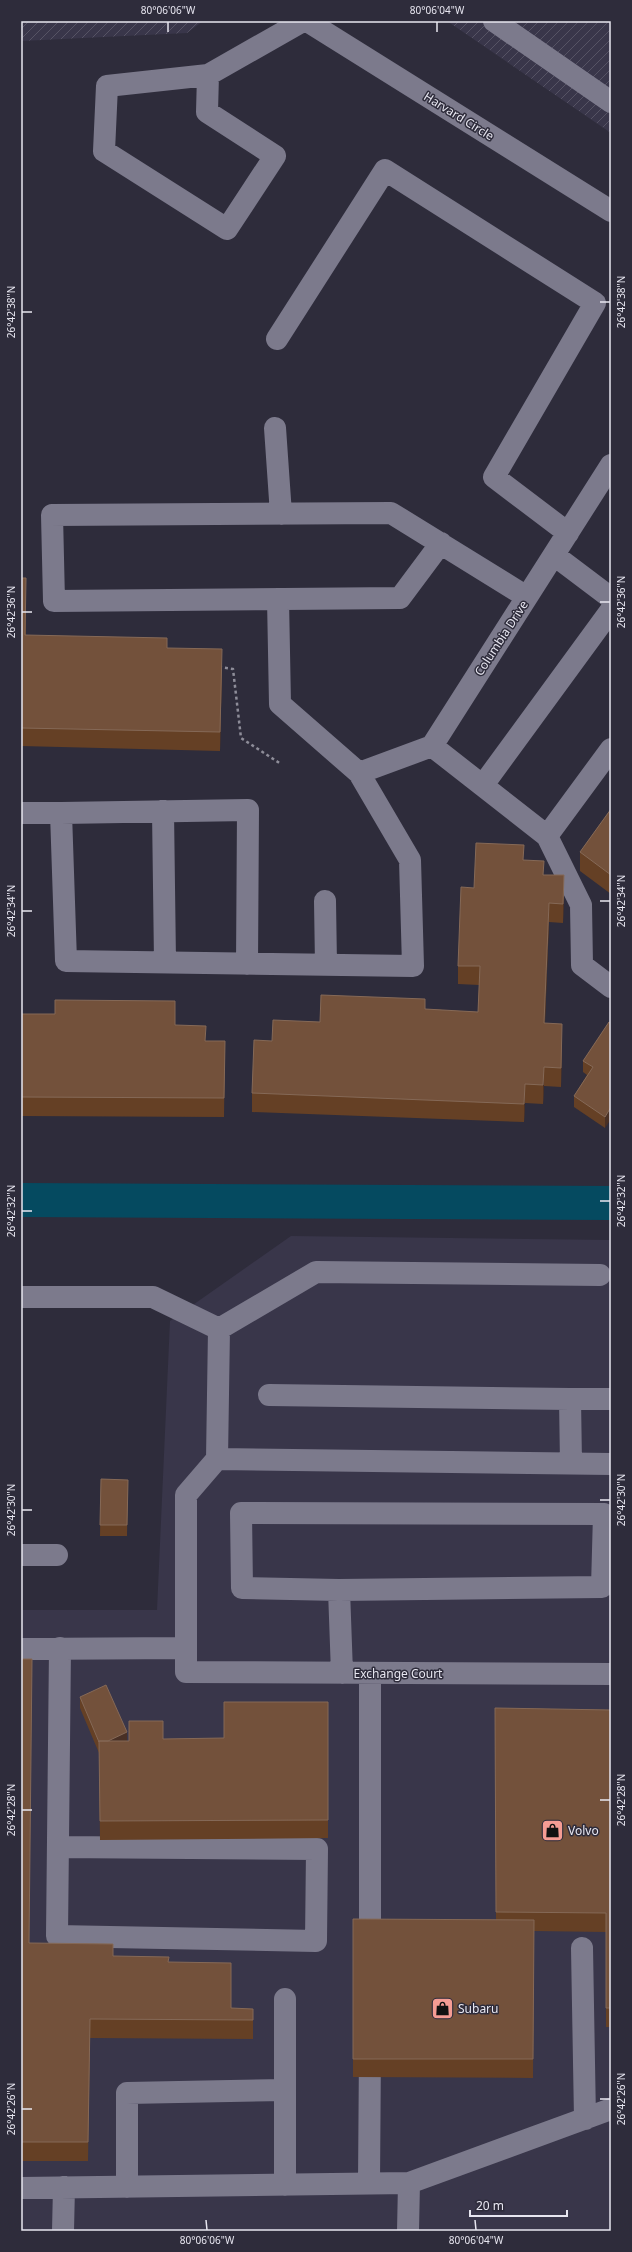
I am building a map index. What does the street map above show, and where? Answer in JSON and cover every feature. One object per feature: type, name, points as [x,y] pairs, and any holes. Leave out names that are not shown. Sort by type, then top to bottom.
[{"type":"street","points":[[208,75],[207,112],[275,156],[227,229],[104,151],[106,86],[208,75],[303,21]]},
{"type":"street","name":"Harvard Circle","points":[[307,21],[611,211]]},
{"type":"street","points":[[494,21],[611,102]]},
{"type":"street","points":[[278,339],[385,170],[595,303],[494,477],[568,533]]},
{"type":"street","points":[[275,428],[280,514]]},
{"type":"street","name":"Columbia Drive","points":[[432,746],[611,465]]},
{"type":"street","points":[[441,543],[400,598],[54,601],[52,515],[391,513],[441,543],[528,596]]},
{"type":"street","points":[[554,555],[611,598]]},
{"type":"street","points":[[61,813],[66,962],[413,966],[410,860],[359,773],[280,704],[278,599]]},
{"type":"street","points":[[483,786],[611,610]]},
{"type":"street","points":[[359,773],[432,746],[547,836],[581,904],[582,965],[611,987]]},
{"type":"street","points":[[547,836],[611,749]]},
{"type":"street","points":[[21,813],[248,810],[247,964]]},
{"type":"street","points":[[163,811],[165,962]]},
{"type":"street","points":[[325,902],[326,964]]},
{"type":"street","points":[[219,1329],[316,1272],[600,1275]]},
{"type":"street","points":[[21,1297],[153,1297],[219,1329]]},
{"type":"street","points":[[21,1648],[186,1648],[186,1495],[217,1459],[219,1329]]},
{"type":"street","points":[[269,1395],[611,1399]]},
{"type":"street","points":[[570,1398],[571,1463]]},
{"type":"street","points":[[217,1459],[611,1464]]},
{"type":"street","points":[[241,1513],[604,1514],[602,1587],[340,1590],[242,1588],[241,1513]]},
{"type":"street","points":[[21,1555],[57,1555]]},
{"type":"street","points":[[340,1590],[342,1673]]},
{"type":"street","points":[[58,1847],[317,1849],[316,1941],[58,1936],[58,1847],[60,1648]]},
{"type":"street","name":"Exchange Court","points":[[186,1648],[186,1672],[611,1674]]},
{"type":"street","points":[[370,1673],[370,1968]]},
{"type":"street","points":[[582,1948],[584,2119]]},
{"type":"street","points":[[285,1999],[286,2185]]},
{"type":"street","points":[[369,2183],[370,2032]]},
{"type":"street","points":[[127,2187],[128,2093],[285,2090]]},
{"type":"street","points":[[21,2188],[409,2182],[611,2109]]},
{"type":"street","points":[[408,2231],[409,2182]]},
{"type":"street","points":[[63,2231],[64,2188]]},
{"type":"path","points":[[212,666],[233,668],[241,738],[280,764]]},
{"type":"shaded area","points":[[21,21],[203,21],[187,33],[21,41]]},
{"type":"shaded area","points":[[447,21],[611,21],[611,133]]},
{"type":"shaded area","points":[[291,1236],[611,1240],[611,2231],[21,2231],[21,1610],[157,1610],[170,1321]]},
{"type":"building","points":[[21,578],[26,578],[25,635],[167,638],[167,648],[222,649],[220,732],[21,728]]},
{"type":"building","points":[[611,809],[611,875],[580,852]]},
{"type":"building","points":[[476,843],[524,845],[523,860],[544,861],[543,875],[564,875],[563,904],[549,903],[544,1023],[562,1024],[561,1068],[544,1067],[543,1085],[525,1084],[524,1104],[252,1093],[254,1040],[272,1041],[273,1020],[320,1022],[321,995],[425,999],[425,1009],[478,1012],[480,966],[458,966],[461,887],[474,888]]},
{"type":"building","points":[[55,1000],[175,1001],[175,1025],[206,1026],[205,1041],[225,1041],[224,1098],[21,1097],[21,1014],[55,1014]]},
{"type":"building","points":[[609,1022],[611,1023],[611,1107],[605,1117],[574,1096],[593,1067],[583,1061]]},
{"type":"building","points":[[101,1479],[128,1480],[127,1525],[100,1525]]},
{"type":"building","points":[[21,1659],[32,1659],[29,1943],[113,1944],[113,1956],[169,1957],[168,1962],[231,1963],[231,2008],[253,2009],[253,2020],[90,2019],[88,2142],[21,2142]]},
{"type":"building","points":[[106,1685],[127,1732],[108,1741],[99,1742],[80,1697]]},
{"type":"building","points":[[224,1702],[328,1702],[328,1820],[100,1821],[99,1741],[129,1741],[129,1721],[163,1721],[163,1739],[224,1738]]},
{"type":"building","name":"Volvo","points":[[495,1708],[611,1710],[611,2008],[606,2008],[606,1913],[496,1912]]},
{"type":"building","name":"Subaru","points":[[353,1919],[534,1920],[533,2059],[353,2059]]},
{"type":"waterway","points":[[21,1200],[611,1203]]},
{"type":"place","name":"Volvo","points":[[553,1830]]},
{"type":"place","name":"Subaru","points":[[443,2008]]}]
